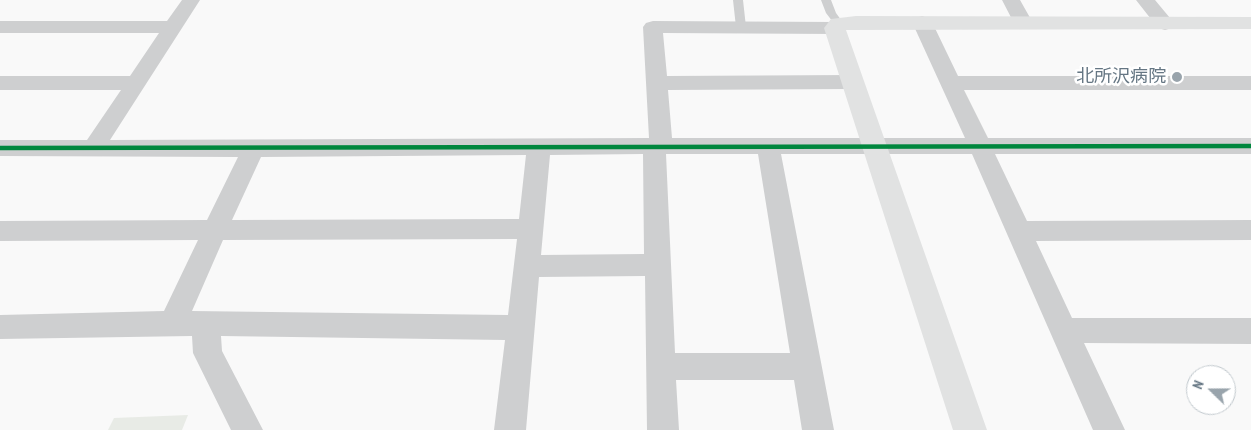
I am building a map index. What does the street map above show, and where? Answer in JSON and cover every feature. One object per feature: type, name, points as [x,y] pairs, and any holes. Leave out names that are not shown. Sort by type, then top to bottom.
[{"type":"street","points":[[94,148],[191,0]]},
{"type":"street","points":[[1011,0],[1023,23]]},
{"type":"street","points":[[1146,0],[1165,24]]},
{"type":"street","points":[[922,22],[1109,430]]},
{"type":"street","points":[[663,430],[658,265],[657,83],[653,27],[837,26],[922,22],[1251,23]]},
{"type":"street","points":[[837,26],[851,82],[970,430]]},
{"type":"street","points":[[0,27],[173,27]]},
{"type":"street","points":[[657,83],[851,82]]},
{"type":"street","points":[[0,83],[136,83]]},
{"type":"street","points":[[950,83],[1251,83]]},
{"type":"street","points":[[510,430],[539,146]]},
{"type":"street","points":[[768,146],[818,430]]},
{"type":"street","points":[[0,148],[1251,146]]},
{"type":"street","points":[[172,324],[253,149]]},
{"type":"street","points":[[0,231],[531,229]]},
{"type":"street","points":[[1018,231],[1251,230]]},
{"type":"street","points":[[527,266],[658,265]]},
{"type":"street","points":[[0,327],[204,324],[521,328]]},
{"type":"street","points":[[204,324],[208,353],[247,430]]},
{"type":"street","points":[[1063,330],[1251,331]]},
{"type":"street","points":[[661,367],[806,366]]},
{"type":"lane","points":[[738,0],[741,27]]},
{"type":"lane","points":[[826,0],[837,26]]},
{"type":"shaded area","points":[[188,415],[182,430],[108,430],[114,418]]},
{"type":"cycle path","points":[[0,148],[1251,146]]},
{"type":"place","name":"北所沢病院","points":[[1177,77]]}]
